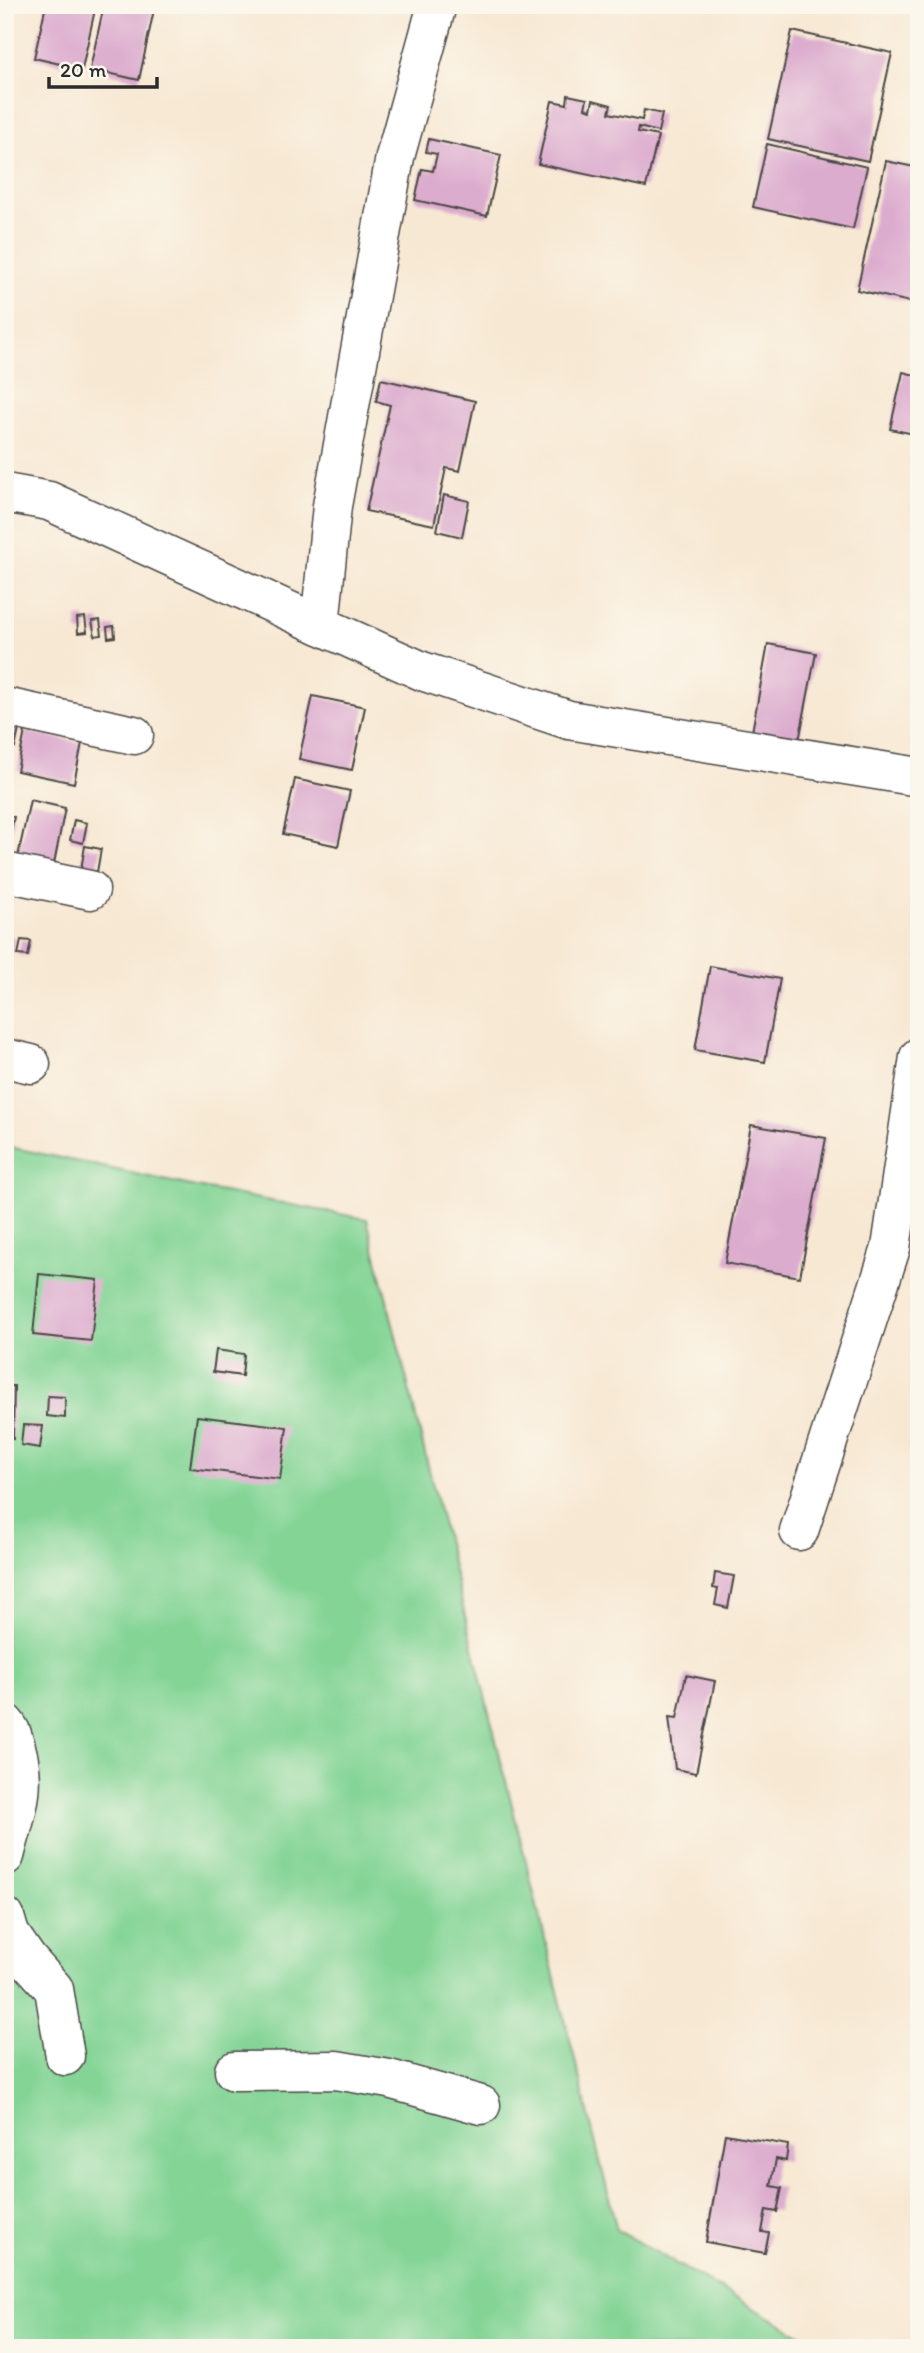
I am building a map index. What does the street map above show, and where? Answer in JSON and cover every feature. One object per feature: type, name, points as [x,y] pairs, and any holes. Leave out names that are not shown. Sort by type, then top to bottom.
[{"type":"street","points":[[320,625],[332,506],[395,157],[437,5]]},
{"type":"street","points":[[5,493],[49,501],[422,671],[569,720],[919,777]]},
{"type":"street","points":[[5,707],[134,735]]},
{"type":"street","points":[[5,872],[90,890]]},
{"type":"street","points":[[799,1531],[891,1248],[919,1057]]},
{"type":"street","points":[[5,1723],[11,1729],[21,1766],[22,1786],[22,1795],[5,1856]]},
{"type":"street","points":[[5,1917],[16,1943],[54,1989],[65,2056]]},
{"type":"street","points":[[234,2071],[336,2070],[389,2079],[481,2105]]},
{"type":"green space","points":[[5,1146],[196,1187],[367,1219],[617,2230],[824,2348],[5,2348]]},
{"type":"building","points":[[46,5],[96,5],[82,69],[34,58]]},
{"type":"building","points":[[104,5],[155,5],[139,80],[90,69]]},
{"type":"building","points":[[792,31],[892,53],[868,161],[768,139]]},
{"type":"building","points":[[568,95],[587,99],[585,108],[591,110],[593,100],[611,105],[609,113],[642,120],[644,110],[662,114],[658,132],[639,127],[638,132],[658,136],[646,187],[538,164],[552,101],[567,104]]},
{"type":"building","points":[[429,139],[501,155],[487,216],[415,200],[422,169],[433,171],[437,154],[426,152]]},
{"type":"building","points":[[767,144],[867,167],[853,229],[753,207]]},
{"type":"building","points":[[886,161],[919,168],[919,304],[857,290]]},
{"type":"building","points":[[903,372],[919,376],[919,435],[890,429]]},
{"type":"building","points":[[381,379],[475,401],[460,471],[446,468],[434,525],[366,511],[390,405],[376,401]]},
{"type":"building","points":[[444,495],[469,501],[462,537],[437,531]]},
{"type":"building","points":[[85,617],[87,632],[78,633],[77,618]]},
{"type":"building","points":[[100,620],[102,635],[95,636],[92,621]]},
{"type":"building","points":[[114,626],[115,637],[108,638],[107,627]]},
{"type":"building","points":[[768,644],[816,653],[799,741],[752,732]]},
{"type":"building","points":[[313,696],[365,707],[352,770],[299,759]]},
{"type":"building","points":[[5,726],[19,729],[15,747],[5,745]]},
{"type":"building","points":[[25,731],[82,743],[74,783],[17,771]]},
{"type":"building","points":[[295,779],[350,791],[338,846],[283,834]]},
{"type":"building","points":[[30,800],[65,808],[52,874],[16,866]]},
{"type":"building","points":[[5,815],[14,817],[6,853],[5,853]]},
{"type":"building","points":[[74,820],[87,823],[83,843],[70,840]]},
{"type":"building","points":[[85,846],[101,849],[97,872],[81,869]]},
{"type":"building","points":[[5,937],[14,937],[12,955],[5,954]]},
{"type":"building","points":[[21,940],[31,941],[28,956],[18,955]]},
{"type":"building","points":[[710,966],[780,979],[765,1062],[695,1050]]},
{"type":"building","points":[[751,1125],[826,1138],[800,1277],[725,1263]]},
{"type":"building","points":[[39,1274],[98,1280],[91,1341],[33,1335]]},
{"type":"building","points":[[216,1350],[244,1354],[242,1376],[213,1372]]},
{"type":"building","points":[[5,1386],[14,1386],[13,1439],[5,1439]]},
{"type":"building","points":[[48,1396],[65,1397],[65,1418],[47,1416]]},
{"type":"building","points":[[197,1416],[287,1427],[280,1479],[190,1468]]},
{"type":"building","points":[[23,1425],[43,1426],[40,1448],[21,1445]]},
{"type":"building","points":[[715,1573],[734,1576],[728,1608],[715,1605],[718,1589],[713,1588]]},
{"type":"building","points":[[686,1675],[715,1681],[696,1773],[675,1769],[669,1717],[677,1718]]},
{"type":"building","points":[[725,2134],[788,2145],[786,2161],[776,2159],[771,2186],[782,2188],[777,2212],[766,2210],[762,2232],[769,2233],[765,2253],[706,2242]]}]
